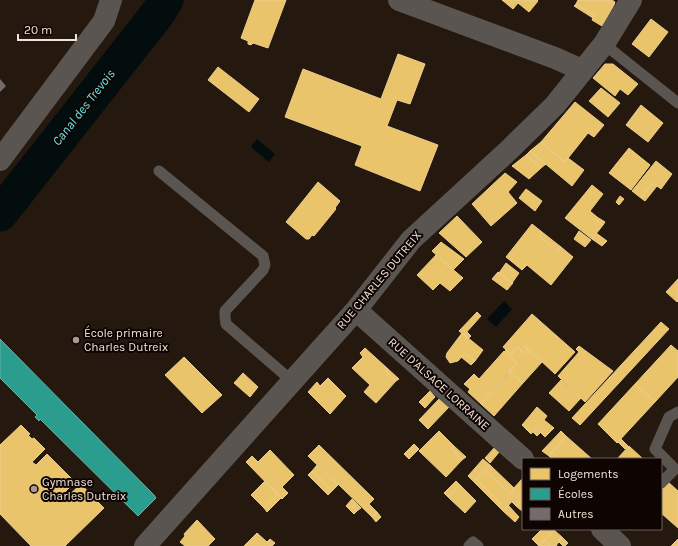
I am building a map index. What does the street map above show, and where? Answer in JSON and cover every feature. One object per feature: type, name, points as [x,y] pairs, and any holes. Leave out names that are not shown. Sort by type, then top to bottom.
[{"type":"street","points":[[0,160],[104,22],[111,0]]},
{"type":"street","points":[[399,0],[555,58],[582,70]]},
{"type":"street","name":"RUE CHARLES DUTREIX","points":[[146,546],[356,310],[411,240],[510,149],[555,105],[604,44],[631,0]]},
{"type":"street","name":"RUE D'ALSACE LORRAINE","points":[[356,310],[522,458]]},
{"type":"lane","points":[[604,44],[678,103]]},
{"type":"lane","points":[[159,171],[263,256],[265,265],[263,270],[225,311],[226,324],[292,381]]},
{"type":"lane","points":[[662,483],[676,471],[654,449],[669,417],[678,412]]},
{"type":"lane","points":[[469,546],[473,542],[478,546]]},
{"type":"shaded area","points":[[257,139],[275,154],[269,162],[251,147]]},
{"type":"shaded area","points":[[504,301],[512,309],[496,327],[487,319]]},
{"type":"building: Logements","points":[[255,0],[286,0],[268,48],[253,43],[251,45],[248,44],[248,41],[241,38]]},
{"type":"building: Logements","points":[[502,0],[538,1],[529,12],[518,3],[513,9]]},
{"type":"building: Logements","points":[[578,0],[606,0],[614,5],[602,26],[592,20],[594,15],[576,4]]},
{"type":"building: Logements","points":[[606,0],[612,0],[615,2],[614,5]]},
{"type":"building: Logements","points":[[576,4],[594,15],[593,18],[574,6]]},
{"type":"building: Logements","points":[[651,19],[668,32],[649,57],[632,44]]},
{"type":"building: Logements","points":[[398,54],[425,64],[410,104],[397,100],[387,126],[438,145],[420,191],[355,165],[362,146],[285,117],[303,69],[381,99]]},
{"type":"building: Logements","points":[[605,64],[613,64],[638,84],[628,95],[620,89],[615,96],[593,78]]},
{"type":"building: Logements","points":[[218,67],[259,99],[249,112],[208,80]]},
{"type":"building: Logements","points":[[601,88],[620,103],[608,117],[589,101]]},
{"type":"building: Logements","points":[[575,102],[604,125],[594,137],[588,133],[565,162],[541,142]]},
{"type":"building: Logements","points":[[641,105],[663,123],[648,142],[626,125]]},
{"type":"building: Logements","points":[[541,142],[565,162],[568,158],[584,170],[572,186],[530,151]]},
{"type":"building: Logements","points":[[629,148],[650,165],[631,190],[609,173]]},
{"type":"building: Logements","points":[[530,151],[546,164],[541,168],[526,155]]},
{"type":"building: Logements","points":[[526,155],[541,168],[529,179],[512,166]]},
{"type":"building: Logements","points":[[656,161],[672,174],[661,189],[653,183],[641,198],[632,191]]},
{"type":"building: Logements","points":[[505,173],[517,182],[508,192],[517,203],[491,226],[472,204]]},
{"type":"building: Logements","points":[[318,182],[340,201],[335,208],[336,209],[314,236],[312,235],[309,239],[306,239],[286,222]]},
{"type":"building: Logements","points":[[653,183],[657,186],[645,201],[641,198]]},
{"type":"building: Logements","points":[[592,185],[603,194],[590,211],[597,217],[595,219],[603,225],[592,239],[565,218]]},
{"type":"building: Logements","points":[[526,189],[542,201],[535,211],[519,198]]},
{"type":"building: Logements","points":[[620,196],[624,199],[619,205],[616,202]]},
{"type":"building: Logements","points":[[457,216],[482,242],[466,257],[439,233]]},
{"type":"building: Logements","points":[[597,217],[605,222],[603,225],[595,219]]},
{"type":"building: Logements","points":[[532,224],[542,232],[539,236],[550,245],[558,251],[561,247],[573,257],[551,285],[527,265],[522,270],[506,257]]},
{"type":"building: Logements","points":[[579,231],[591,240],[585,247],[574,239]]},
{"type":"building: Logements","points":[[542,232],[561,247],[558,251],[539,236]]},
{"type":"building: Logements","points":[[596,233],[607,241],[602,246],[592,239]]},
{"type":"building: Logements","points":[[441,242],[464,259],[453,270],[432,251]]},
{"type":"building: Logements","points":[[436,255],[463,278],[450,291],[440,283],[433,290],[417,275]]},
{"type":"building: Logements","points":[[506,263],[519,273],[512,283],[499,273]]},
{"type":"building: Logements","points":[[498,272],[513,283],[507,290],[492,279]]},
{"type":"building: Logements","points":[[678,279],[678,301],[677,302],[666,292]]},
{"type":"building: Logements","points":[[477,312],[481,316],[464,335],[459,331]]},
{"type":"building: Logements","points":[[532,314],[575,352],[555,374],[524,345],[529,352],[526,355],[517,347],[511,354],[503,347]]},
{"type":"building: Logements","points":[[661,322],[669,329],[580,425],[572,418]]},
{"type":"building: Logements","points":[[467,332],[471,336],[468,339],[464,335]]},
{"type":"building: Logements","points":[[462,333],[483,350],[475,361],[465,353],[458,361],[450,363],[446,357],[447,353]]},
{"type":"building: Logements","points":[[524,345],[542,362],[523,383],[509,371],[517,363],[505,352],[506,349],[511,354],[517,347],[526,355],[529,352]]},
{"type":"building: Logements","points":[[671,345],[678,351],[678,377],[655,402],[635,384]]},
{"type":"building: Logements","points":[[579,346],[613,371],[585,402],[558,376],[579,352],[576,349]]},
{"type":"building: Logements","points":[[365,348],[387,368],[386,372],[396,381],[376,403],[364,392],[370,385],[352,368],[363,357],[360,353]]},
{"type":"building: Logements","points":[[504,351],[517,363],[481,404],[468,392],[470,389],[464,384],[474,374],[479,379]]},
{"type":"building: Logements","points":[[465,353],[475,361],[471,365],[461,357]]},
{"type":"building: Logements","points":[[184,357],[222,395],[202,413],[165,375]]},
{"type":"building: Logements","points":[[387,368],[399,379],[396,381],[386,372]]},
{"type":"building: Logements","points":[[510,372],[523,383],[494,416],[481,404]]},
{"type":"building: Logements","points":[[243,373],[258,387],[250,397],[234,383]]},
{"type":"building: Logements","points":[[328,378],[346,396],[330,414],[308,392],[317,382],[320,386]]},
{"type":"building: Logements","points":[[561,380],[581,398],[569,411],[549,393]]},
{"type":"building: Logements","points":[[635,384],[655,402],[617,443],[598,424]]},
{"type":"building: Logements","points":[[430,391],[435,397],[425,408],[419,402]]},
{"type":"building: Logements","points":[[439,399],[449,407],[428,429],[419,420]]},
{"type":"building: Logements","points":[[537,407],[547,416],[544,420],[554,428],[545,437],[536,428],[531,434],[522,425]]},
{"type":"building: Logements","name":"Gymnase Charles Dutreix","points":[[21,425],[30,434],[28,435],[32,439],[34,438],[45,449],[32,462],[36,465],[47,454],[75,482],[64,493],[67,497],[81,484],[91,495],[90,497],[93,500],[94,498],[104,508],[65,546],[31,546],[0,514],[0,445]]},
{"type":"building: Logements","points":[[536,428],[540,433],[537,436],[533,432]]},
{"type":"building: Logements","points":[[439,431],[454,446],[452,449],[462,460],[446,477],[419,451]]},
{"type":"building: Logements","points":[[561,431],[566,436],[549,456],[542,451]]},
{"type":"building: Logements","points":[[566,436],[591,458],[551,458],[549,456]]},
{"type":"building: Logements","points":[[621,439],[628,446],[625,449],[618,442]]},
{"type":"building: Logements","points":[[414,444],[419,449],[409,459],[404,454]]},
{"type":"building: Logements","points":[[319,445],[374,499],[369,504],[377,512],[372,517],[308,456]]},
{"type":"building: Logements","points":[[454,446],[466,457],[462,460],[452,449]]},
{"type":"building: Logements","points":[[629,446],[642,458],[618,458]]},
{"type":"building: Logements","points":[[495,447],[500,451],[490,463],[485,458]]},
{"type":"building: Logements","points":[[270,450],[294,475],[282,487],[288,493],[282,499],[246,462],[252,456],[258,462]]},
{"type":"building: Logements","points":[[483,459],[490,465],[476,479],[501,504],[499,507],[468,476]]},
{"type":"building: Logements","points":[[317,465],[338,485],[332,491],[312,471]]},
{"type":"building: Logements","points":[[490,465],[514,488],[512,490],[513,492],[510,494],[485,470]]},
{"type":"building: Logements","points":[[485,470],[510,494],[522,479],[522,491],[503,511],[499,507],[501,504],[476,479]]},
{"type":"building: Logements","points":[[312,471],[332,491],[328,495],[308,475]]},
{"type":"building: Logements","points":[[265,481],[278,494],[264,508],[251,495]]},
{"type":"building: Logements","points":[[456,481],[460,485],[448,497],[444,493]]},
{"type":"building: Logements","points":[[667,481],[678,491],[678,528],[662,514],[662,487]]},
{"type":"building: Logements","points":[[460,485],[476,501],[465,513],[448,497]]},
{"type":"building: Logements","points":[[522,491],[522,499],[516,506],[512,502]]},
{"type":"building: Logements","points":[[278,494],[281,498],[267,512],[264,508]]},
{"type":"building: Logements","points":[[352,499],[356,503],[352,507],[357,511],[354,514],[346,506]]},
{"type":"building: Logements","points":[[522,499],[522,511],[516,506]]},
{"type":"building: Logements","points":[[356,503],[361,508],[357,511],[352,507]]},
{"type":"building: Logements","points":[[508,505],[519,517],[515,522],[503,511]]},
{"type":"building: Logements","points":[[377,512],[381,517],[376,522],[372,517]]},
{"type":"building: Logements","points":[[197,520],[215,539],[208,546],[185,546],[180,542],[185,536],[184,534]]},
{"type":"building: Logements","points":[[541,530],[554,530],[539,546],[532,539]]},
{"type":"building: Logements","points":[[554,530],[562,537],[556,546],[550,546],[544,540]]},
{"type":"building: Logements","points":[[257,533],[267,542],[271,546],[244,546]]},
{"type":"building: Logements","points":[[562,537],[568,543],[565,546],[558,541]]},
{"type":"building: Logements","points":[[270,539],[275,543],[272,546],[267,542]]},
{"type":"building: Logements","points":[[678,539],[678,546],[671,546]]},
{"type":"building: Logements","points":[[544,540],[550,546],[539,546]]},
{"type":"building: Écoles","points":[[0,339],[154,495],[156,498],[138,516],[40,419],[39,421],[35,417],[37,415],[0,378]]},
{"type":"building: Autres","points":[[0,79],[6,86],[0,92]]},
{"type":"waterway","name":"Canal des Trevois","points":[[0,214],[158,13],[166,0]]},
{"type":"place","name":"École primaire Charles Dutreix","points":[[76,340]]},
{"type":"place","name":"Gymnase Charles Dutreix","points":[[34,489]]}]
